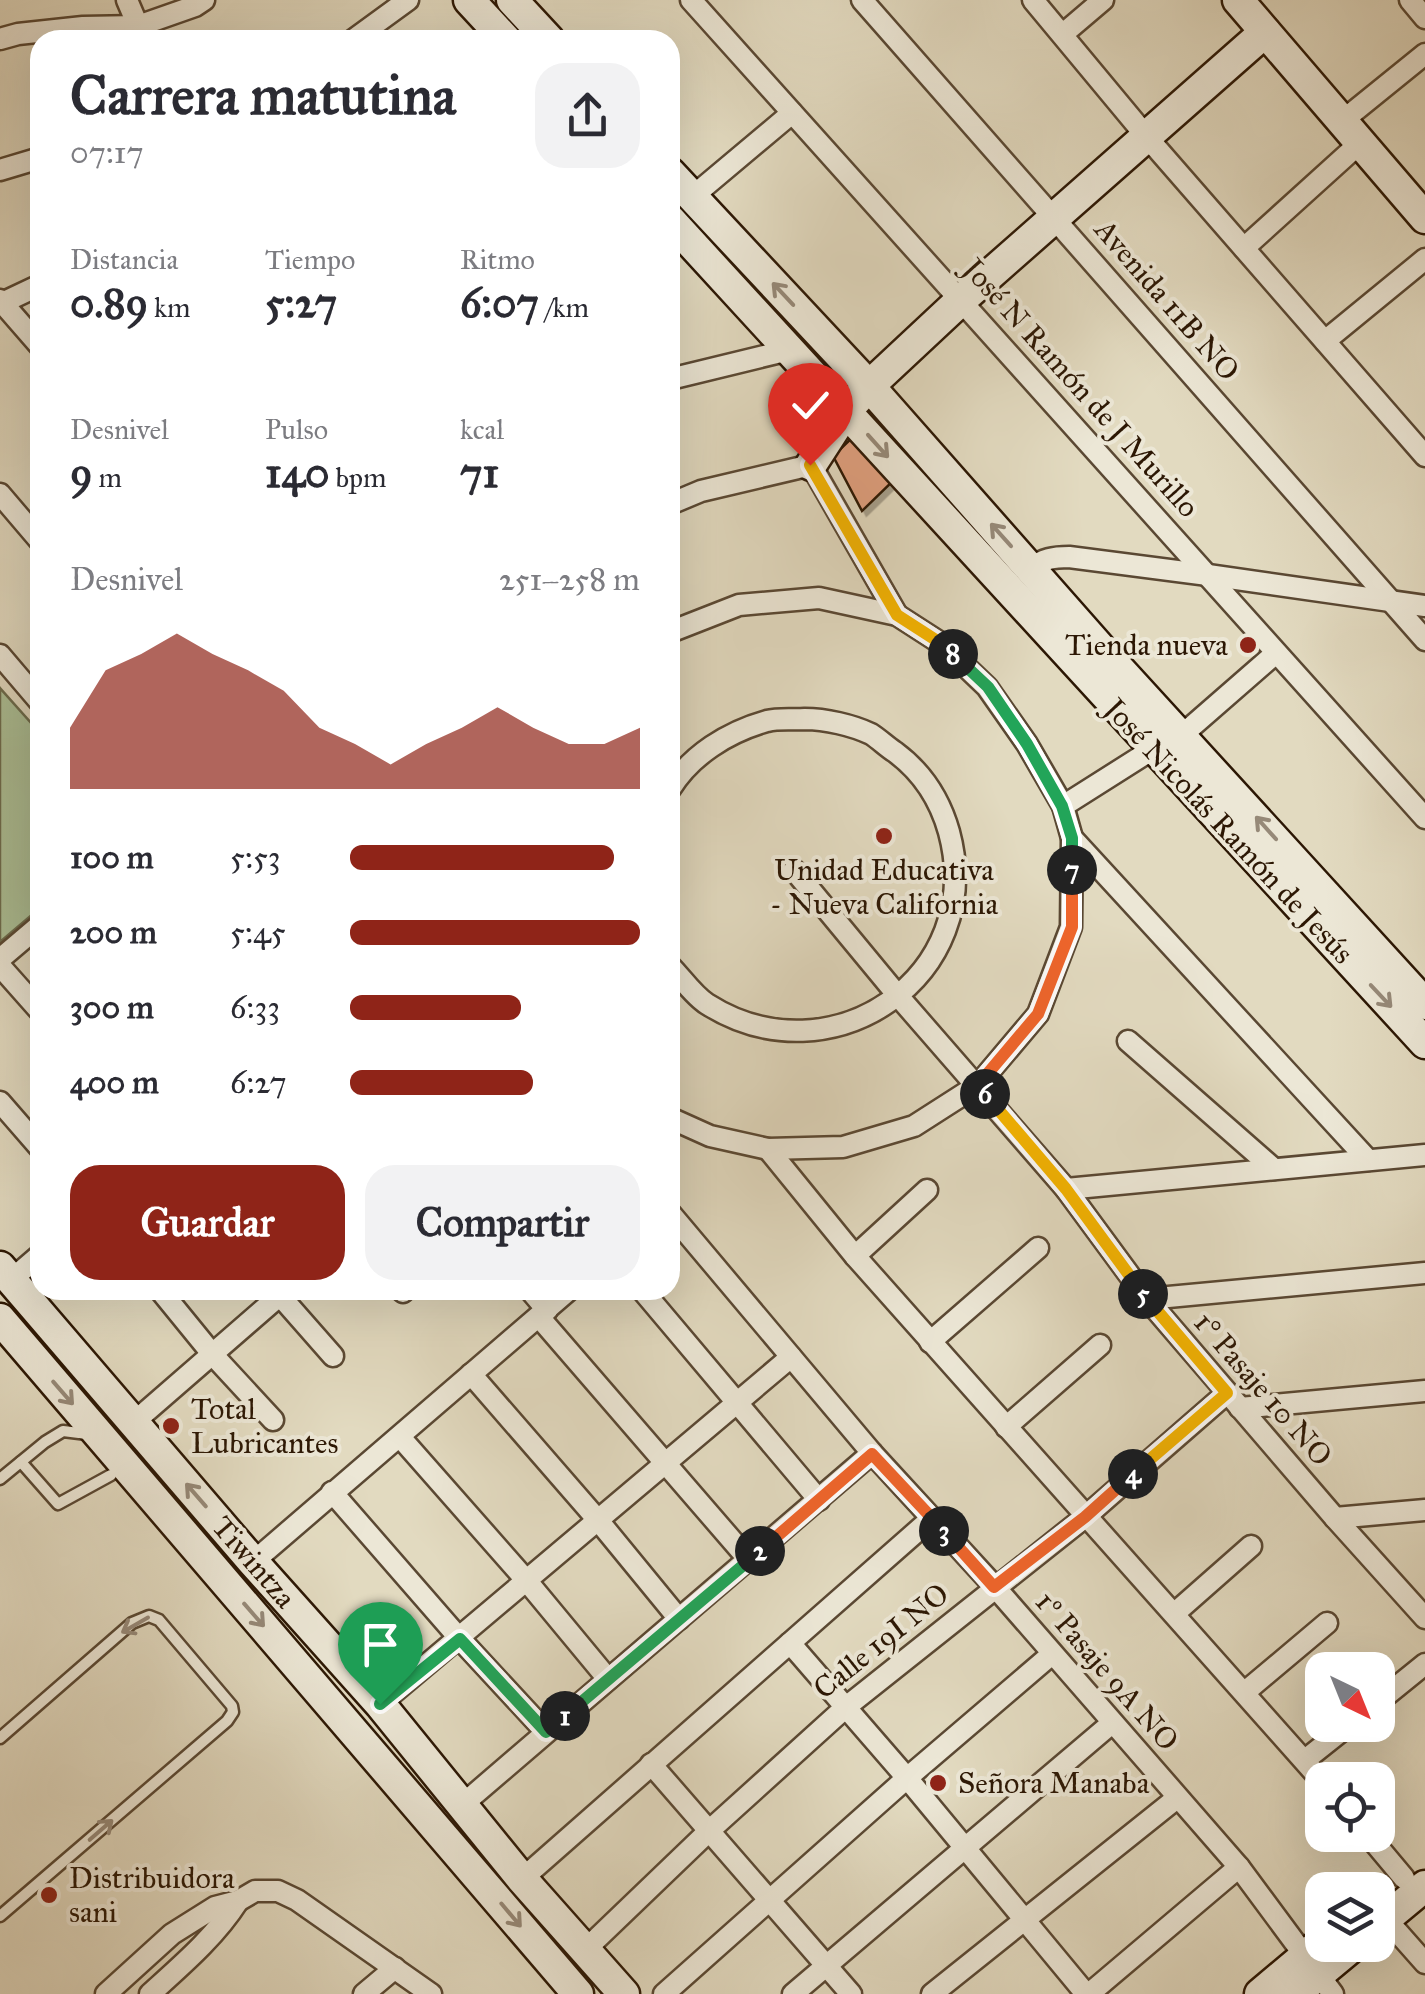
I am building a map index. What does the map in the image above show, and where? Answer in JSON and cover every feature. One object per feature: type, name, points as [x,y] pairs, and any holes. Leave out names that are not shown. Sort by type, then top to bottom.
[{"type":"street","points":[[127,0],[140,30]]},
{"type":"street","points":[[147,30],[204,0]]},
{"type":"street","points":[[367,30],[408,0]]},
{"type":"street","points":[[469,0],[497,30]]},
{"type":"street","points":[[512,0],[539,30]]},
{"type":"street","name":"José N Ramón de J Murillo","points":[[690,0],[1425,818]]},
{"type":"street","name":"Avenida 11B NO","points":[[862,0],[1425,640]]},
{"type":"street","points":[[1033,0],[1425,456]]},
{"type":"street","points":[[1063,34],[1103,0]]},
{"type":"street","points":[[1238,0],[1425,218]]},
{"type":"street","points":[[1410,0],[1425,18]]},
{"type":"street","points":[[55,30],[112,30]]},
{"type":"street","points":[[680,499],[701,490],[810,465],[846,410],[869,386],[1264,32]]},
{"type":"street","points":[[0,40],[30,33]]},
{"type":"street","points":[[1244,248],[1425,54]]},
{"type":"street","points":[[692,198],[792,113]]},
{"type":"street","points":[[0,170],[30,161]]},
{"type":"street","name":"José Nicolás Ramón de Jesús","points":[[680,184],[869,386],[1108,657],[1425,1004]]},
{"type":"street","name":"José Nicolás Ramón de Jesús","points":[[680,231],[1425,1044]]},
{"type":"street","points":[[1325,341],[1425,258]]},
{"type":"street","points":[[30,289],[1,302],[30,335]]},
{"type":"street","points":[[680,377],[789,350]]},
{"type":"street","points":[[810,465],[897,615]]},
{"type":"street","points":[[0,494],[30,529]]},
{"type":"street","points":[[1030,568],[1054,556],[1425,606]]},
{"type":"street","points":[[680,628],[739,605],[818,598],[897,615],[942,644],[988,687],[1027,744],[1062,806],[1072,838],[1072,927],[1038,1014],[978,1085],[914,1126],[842,1148],[768,1149],[710,1136],[680,1122]]},
{"type":"street","points":[[1182,735],[1276,652]]},
{"type":"street","points":[[0,655],[30,690]]},
{"type":"street","points":[[680,772],[721,739],[770,720],[821,719],[838,724],[870,734],[912,765],[942,807],[956,858],[953,909],[933,957],[899,996],[854,1022],[803,1032],[752,1026],[705,1002],[680,976]]},
{"type":"street","points":[[1062,806],[1153,749]]},
{"type":"street","points":[[1072,838],[1368,1160]]},
{"type":"street","name":"1° Pasaje 10 NO","points":[[794,870],[1066,1189],[1147,1299],[1425,1618]]},
{"type":"street","points":[[30,934],[0,963],[30,999]]},
{"type":"street","points":[[1128,1041],[1274,1169]]},
{"type":"street","points":[[0,1102],[30,1136]]},
{"type":"street","points":[[768,1149],[930,1342],[1305,1760],[1328,1742]]},
{"type":"street","points":[[1066,1189],[1425,1155]]},
{"type":"street","points":[[855,1256],[928,1190]]},
{"type":"street","name":"1º Pasaje 9A NO","points":[[680,1225],[872,1454],[1239,1866],[1315,1972]]},
{"type":"street","points":[[930,1342],[1038,1248]]},
{"type":"street","points":[[6,1274],[30,1261]]},
{"type":"street","points":[[1147,1299],[1425,1273]]},
{"type":"street","name":"Tiwintza","points":[[6,1274],[380,1704],[522,1879],[624,1994]]},
{"type":"street","points":[[168,1300],[272,1420]]},
{"type":"street","points":[[133,1423],[271,1300]]},
{"type":"street","points":[[286,1300],[332,1356]]},
{"type":"street","points":[[535,1300],[664,1463],[749,1560]]},
{"type":"street","points":[[253,1562],[558,1300]]},
{"type":"street","points":[[650,1300],[819,1500]]},
{"type":"street","name":"Tiwintza","points":[[0,1318],[578,1994]]},
{"type":"street","points":[[1006,1427],[1100,1345]]},
{"type":"street","points":[[380,1704],[791,1357]]},
{"type":"street","points":[[472,1374],[679,1619]]},
{"type":"street","points":[[1234,1400],[1425,1392]]},
{"type":"street","name":"Calle 19I NO","points":[[585,1950],[846,1707],[1234,1400]]},
{"type":"street","points":[[400,1436],[608,1679]]},
{"type":"street","points":[[462,1805],[872,1454]]},
{"type":"street","points":[[332,1492],[546,1732]]},
{"type":"street","points":[[1335,1518],[1425,1510]]},
{"type":"street","points":[[522,1879],[932,1518]]},
{"type":"street","points":[[1175,1613],[1251,1546]]},
{"type":"street","points":[[1245,1692],[1327,1623]]},
{"type":"street","points":[[790,1643],[1087,1994],[1239,1866]]},
{"type":"street","points":[[664,1994],[1052,1654]]},
{"type":"street","points":[[1395,1688],[1425,1664]]},
{"type":"street","points":[[792,1994],[1112,1723]]},
{"type":"street","points":[[651,1764],[852,1994]]},
{"type":"street","points":[[932,1994],[1177,1798]]},
{"type":"street","points":[[470,1866],[494,1845]]},
{"type":"street","points":[[1389,1852],[1418,1875],[1395,1899]]},
{"type":"street","points":[[106,1994],[172,1934],[215,1907],[255,1891],[278,1892],[298,1900],[430,1994]]},
{"type":"street","points":[[150,1994],[226,1920],[238,1900]]},
{"type":"street","points":[[1395,1930],[1425,1962]]},
{"type":"street","points":[[364,1994],[395,1968]]},
{"type":"street","points":[[1260,1994],[1315,1972]]},
{"type":"lane","points":[[0,1480],[63,1431],[99,1435]]},
{"type":"lane","points":[[21,1462],[58,1504],[110,1475]]},
{"type":"lane","points":[[0,1738],[132,1623],[148,1616],[159,1620],[234,1712],[0,1916]]},
{"type":"green space","points":[[0,688],[30,722],[30,916],[0,942]]},
{"type":"building","points":[[792,371],[810,391],[796,403],[779,384]]},
{"type":"building","points":[[855,435],[895,479],[862,511],[833,456]]},
{"type":"place","name":"Tienda nueva","points":[[1248,645]]},
{"type":"place","name":"Unidad Educativa - Nueva California","points":[[884,836]]},
{"type":"place","name":"Total Lubricantes","points":[[171,1426]]},
{"type":"place","name":"Señora Manaba","points":[[938,1783]]},
{"type":"place","name":"Distribuidora sani","points":[[49,1895]]},
{"type":"route","points":[[380,1704],[460,1639],[546,1732],[872,1454],[994,1587],[1085,1517],[1227,1393],[1147,1299],[1066,1189],[978,1085],[1038,1014],[1072,927],[1072,838],[1062,806],[1027,744],[988,687],[942,644],[897,615],[810,465]]}]
